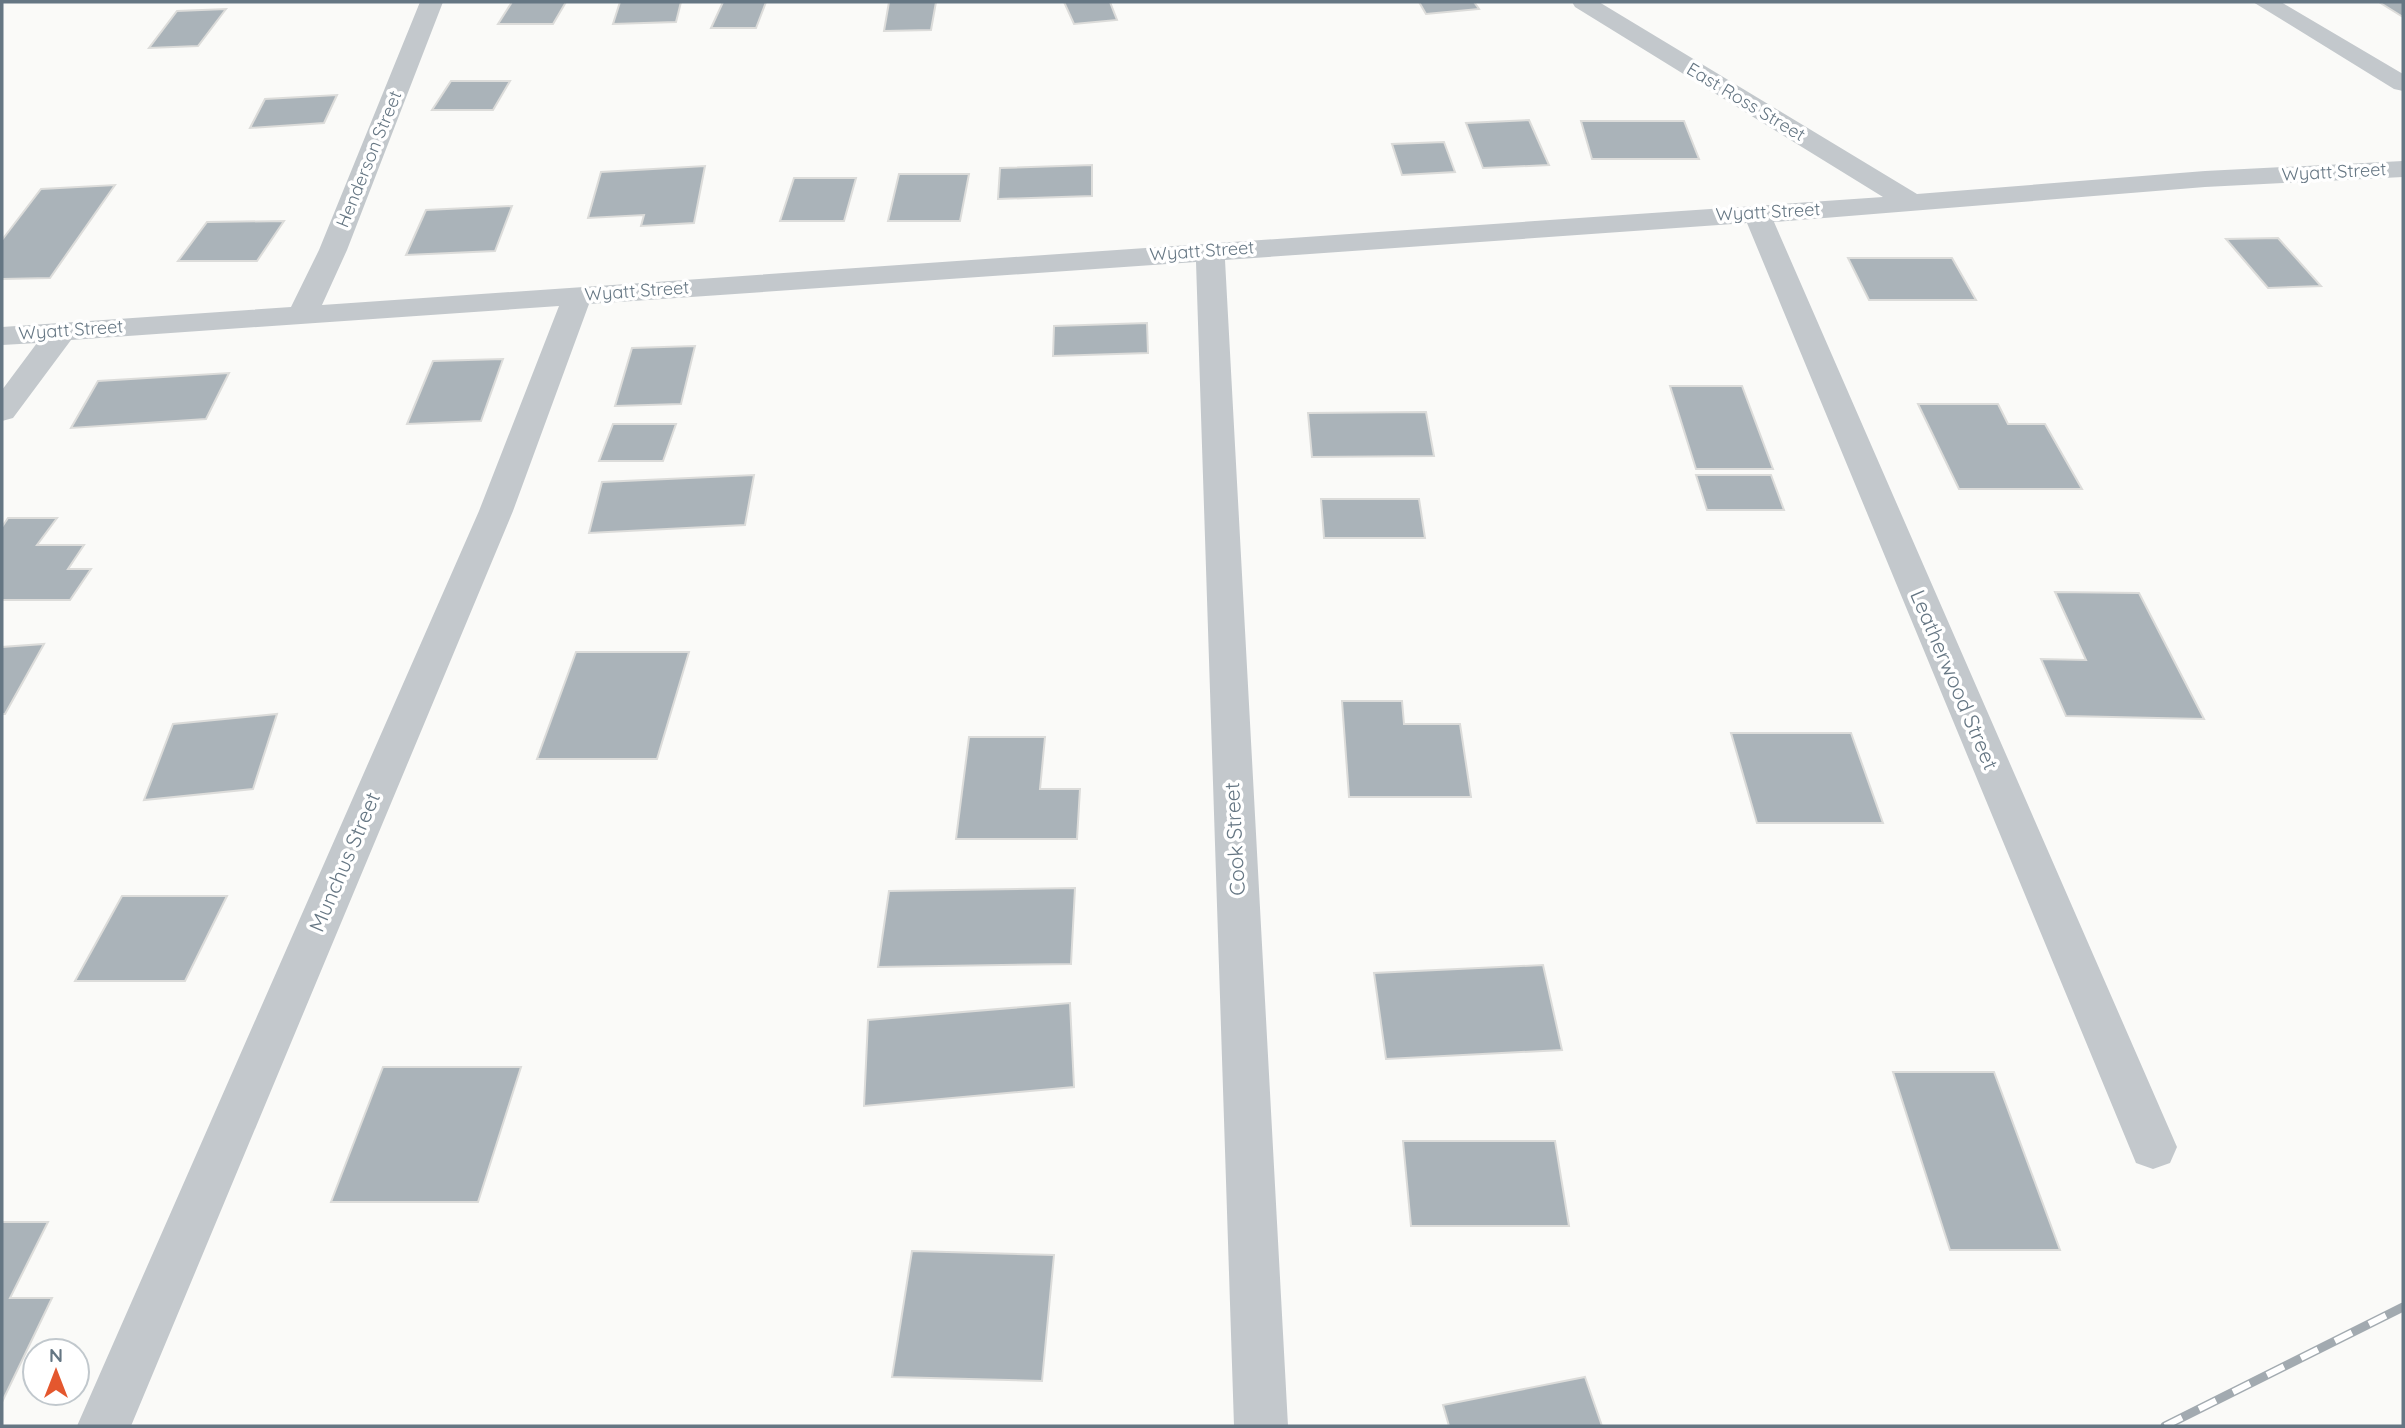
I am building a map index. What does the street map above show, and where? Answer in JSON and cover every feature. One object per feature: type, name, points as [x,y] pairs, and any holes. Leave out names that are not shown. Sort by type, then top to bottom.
[{"type":"street","name":"Henderson Street","points":[[302,315],[332,250],[431,2]]},
{"type":"street","name":"East Ross Street","points":[[1583,2],[1910,202]]},
{"type":"street","points":[[2265,2],[2403,84]]},
{"type":"street","name":"Wyatt Street","points":[[2,336],[2205,179],[2403,169]]},
{"type":"street","name":"Leatherwood Street","points":[[1757,212],[1767,243],[2153,1147]]},
{"type":"street","name":"Cook Street","points":[[1209,251],[1261,1426]]},
{"type":"street","name":"Munchus Street","points":[[104,1426],[496,511],[578,295]]},
{"type":"street","points":[[2,411],[62,331]]},
{"type":"building","points":[[512,2],[566,2],[553,24],[498,24]]},
{"type":"building","points":[[620,2],[681,2],[676,22],[613,24]]},
{"type":"building","points":[[723,2],[766,2],[756,28],[711,28]]},
{"type":"building","points":[[889,2],[936,2],[931,30],[884,31]]},
{"type":"building","points":[[1064,2],[1110,2],[1117,20],[1074,24]]},
{"type":"building","points":[[1419,2],[1474,2],[1479,9],[1426,14]]},
{"type":"building","points":[[2379,2],[2403,2],[2403,17]]},
{"type":"building","points":[[226,9],[198,46],[149,48],[177,11]]},
{"type":"building","points":[[451,81],[510,81],[493,110],[432,110]]},
{"type":"building","points":[[337,95],[324,123],[250,128],[265,99]]},
{"type":"building","points":[[1529,120],[1549,165],[1483,168],[1466,123]]},
{"type":"building","points":[[1581,121],[1684,121],[1699,159],[1592,159]]},
{"type":"building","points":[[1444,142],[1455,172],[1402,175],[1392,144]]},
{"type":"building","points":[[1092,165],[1092,196],[998,199],[1000,168]]},
{"type":"building","points":[[705,166],[694,223],[641,226],[644,215],[588,218],[601,172]]},
{"type":"building","points":[[899,174],[969,174],[960,221],[888,221]]},
{"type":"building","points":[[794,178],[856,178],[844,221],[780,221]]},
{"type":"building","points":[[115,185],[50,278],[2,279],[2,240],[41,189]]},
{"type":"building","points":[[512,206],[495,251],[406,255],[426,210]]},
{"type":"building","points":[[284,221],[257,261],[178,261],[207,222]]},
{"type":"building","points":[[2278,238],[2321,286],[2268,288],[2226,239]]},
{"type":"building","points":[[1848,258],[1952,258],[1976,300],[1869,300]]},
{"type":"building","points":[[1147,323],[1148,353],[1053,356],[1054,326]]},
{"type":"building","points":[[695,346],[681,404],[615,406],[632,348]]},
{"type":"building","points":[[503,359],[481,421],[407,424],[433,361]]},
{"type":"building","points":[[229,373],[206,419],[71,428],[98,381]]},
{"type":"building","points":[[1670,386],[1742,386],[1773,469],[1696,469]]},
{"type":"building","points":[[1918,404],[1998,404],[2008,424],[2045,424],[2082,489],[1959,489]]},
{"type":"building","points":[[1426,412],[1434,456],[1312,457],[1308,413]]},
{"type":"building","points":[[613,424],[676,424],[663,461],[599,461]]},
{"type":"building","points":[[754,475],[745,525],[589,533],[602,482]]},
{"type":"building","points":[[1696,475],[1771,475],[1784,510],[1707,510]]},
{"type":"building","points":[[1321,499],[1419,499],[1425,538],[1324,538]]},
{"type":"building","points":[[8,518],[57,518],[37,545],[84,545],[68,569],[91,569],[70,600],[2,600],[2,527]]},
{"type":"building","points":[[2055,592],[2139,593],[2204,719],[2066,716],[2041,659],[2086,660]]},
{"type":"building","points":[[44,644],[5,714],[2,714],[2,647]]},
{"type":"building","points":[[576,652],[689,652],[657,759],[537,759]]},
{"type":"building","points":[[1342,701],[1402,701],[1404,724],[1460,724],[1471,797],[1349,797]]},
{"type":"building","points":[[277,714],[253,789],[144,800],[173,724]]},
{"type":"building","points":[[1731,733],[1851,733],[1883,823],[1757,823]]},
{"type":"building","points":[[969,737],[1045,737],[1040,789],[1080,789],[1077,839],[956,839]]},
{"type":"building","points":[[1075,888],[1071,964],[878,967],[889,891]]},
{"type":"building","points":[[122,896],[227,896],[185,981],[75,981]]},
{"type":"building","points":[[1543,965],[1562,1050],[1386,1059],[1374,973]]},
{"type":"building","points":[[1070,1003],[1074,1087],[864,1106],[868,1020]]},
{"type":"building","points":[[383,1067],[521,1067],[478,1202],[331,1202]]},
{"type":"building","points":[[1893,1072],[1994,1072],[2060,1250],[1950,1250]]},
{"type":"building","points":[[1403,1141],[1555,1141],[1569,1226],[1411,1226]]},
{"type":"building","points":[[2,1222],[48,1222],[10,1298],[52,1298],[33,1337],[21,1337],[21,1362],[2,1402]]},
{"type":"building","points":[[912,1251],[1054,1255],[1042,1381],[892,1377]]},
{"type":"building","points":[[1585,1377],[1602,1426],[1449,1426],[1443,1405]]},
{"type":"railway","points":[[2165,1426],[2403,1307]]}]
